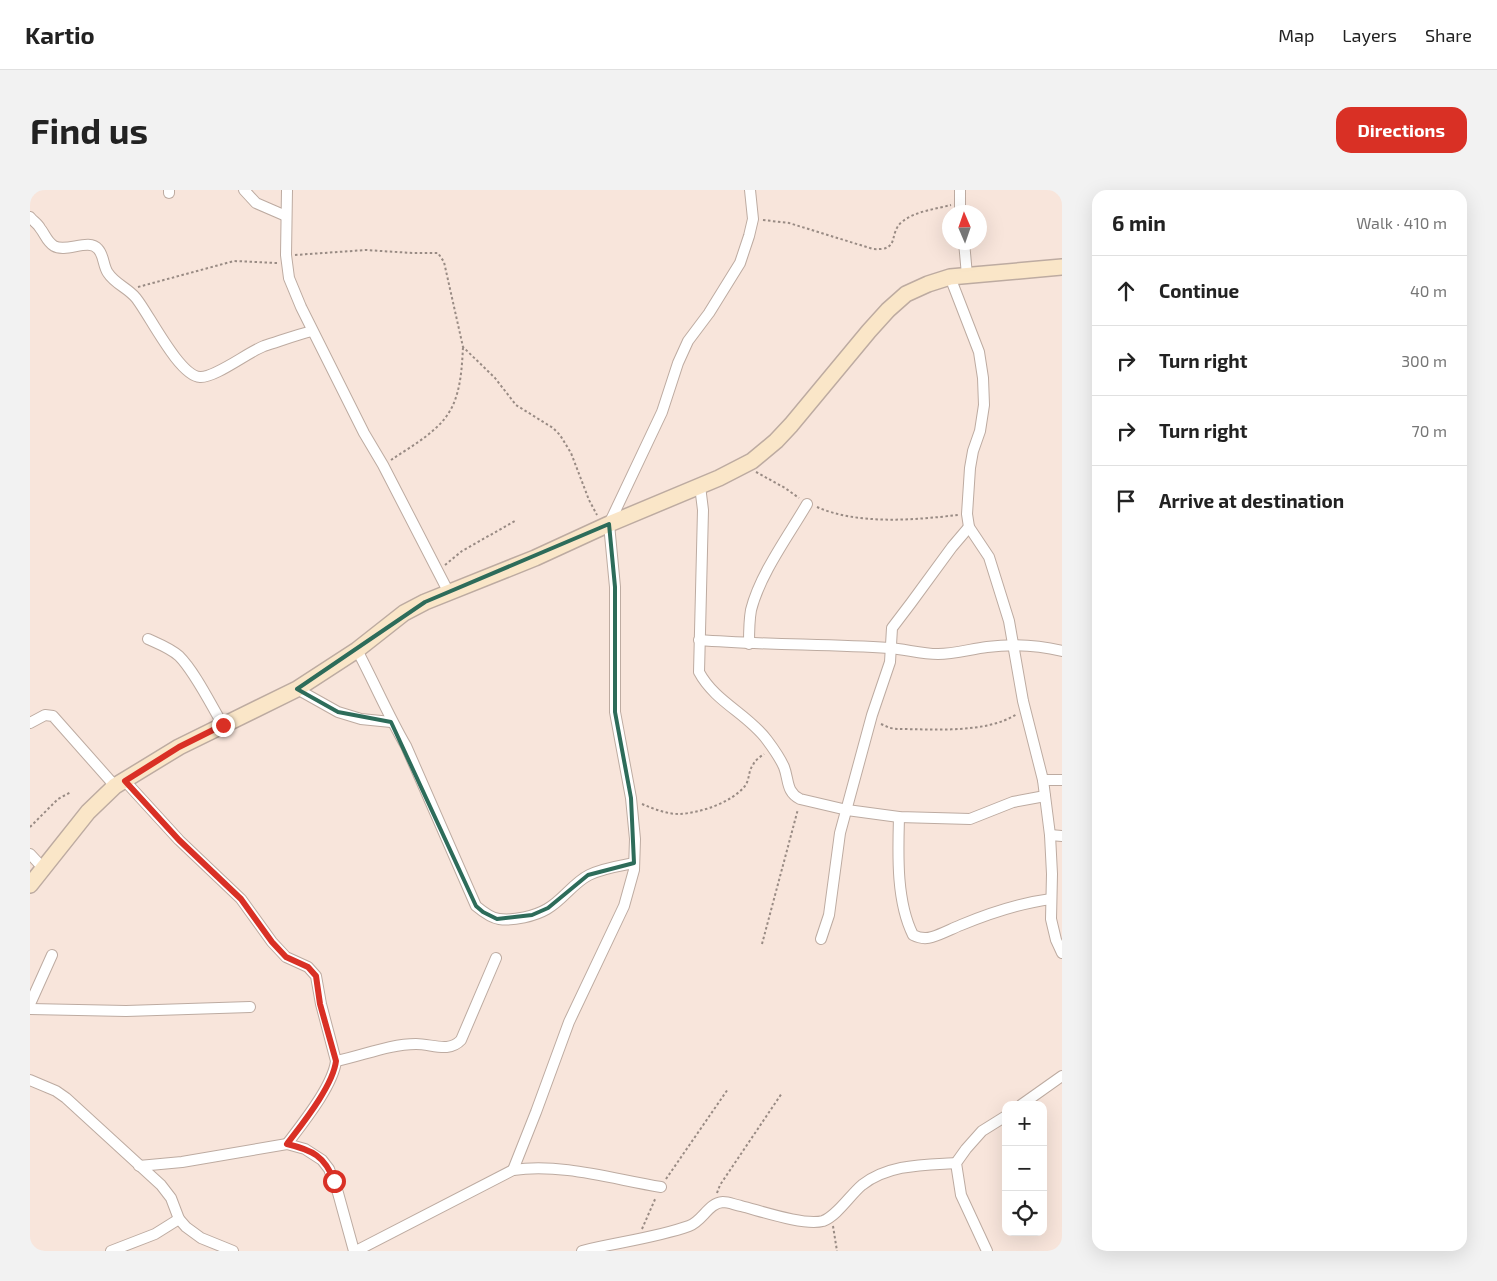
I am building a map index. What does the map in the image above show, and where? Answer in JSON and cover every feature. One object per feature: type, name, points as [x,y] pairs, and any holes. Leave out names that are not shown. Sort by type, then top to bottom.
[{"type":"main road","points":[[30,885],[88,812],[120,783],[179,747],[297,689],[357,650],[404,614],[424,602],[535,558],[606,525],[719,478],[752,461],[776,441],[791,425],[869,332],[906,294],[950,277],[1062,267]]},
{"type":"street","points":[[244,190],[256,203],[286,216]]},
{"type":"street","points":[[287,190],[286,260],[290,278],[312,331],[449,593]]},
{"type":"street","points":[[513,1170],[569,1022],[624,906],[634,870],[631,798],[615,712],[615,587],[606,525],[662,412],[678,363],[688,341],[732,277],[743,254],[753,219],[750,190]]},
{"type":"street","points":[[960,190],[960,205]]},
{"type":"street","points":[[30,217],[40,227],[48,242],[55,247],[63,248],[86,245],[100,250],[107,272],[114,281],[126,287],[136,299],[174,357],[193,375],[200,378],[216,372],[264,346],[312,331]]},
{"type":"street","points":[[965,250],[967,275]]},
{"type":"street","points":[[950,277],[979,352],[983,378],[984,405],[980,431],[973,451],[970,468],[967,514],[969,527],[985,550],[1009,620],[1026,710],[1044,780],[1052,874],[1051,919],[1056,940],[1062,953]]},
{"type":"street","points":[[700,486],[702,510],[699,672],[704,681],[730,707],[760,732],[772,747],[784,767],[790,791],[794,796],[800,800],[847,810],[900,817],[970,819],[1013,802],[1045,796]]},
{"type":"street","points":[[749,644],[751,609],[761,585],[807,504]]},
{"type":"street","points":[[821,939],[829,915],[840,833],[872,715],[887,673],[892,628],[969,527]]},
{"type":"street","points":[[148,639],[165,647],[179,657],[223,725]]},
{"type":"street","points":[[699,640],[749,644],[891,648],[926,654],[1014,645],[1062,651]]},
{"type":"street","points":[[357,650],[375,684],[391,722],[406,746],[476,906],[483,912],[497,919],[532,915],[548,908],[588,875],[634,863]]},
{"type":"street","points":[[297,689],[338,712],[361,719],[391,722]]},
{"type":"street","points":[[30,724],[45,715],[53,716],[241,899],[272,942],[286,957],[308,967],[316,976],[320,1004],[336,1061],[335,1070],[301,1127],[287,1144]]},
{"type":"street","points":[[1044,780],[1062,780]]},
{"type":"street","points":[[900,817],[898,850],[900,878],[904,908],[913,935],[919,938],[931,938],[962,924],[1007,908],[1051,898]]},
{"type":"street","points":[[1050,835],[1062,836]]},
{"type":"street","points":[[30,854],[43,868]]},
{"type":"street","points":[[30,1004],[52,955]]},
{"type":"street","points":[[336,1061],[408,1045],[423,1044],[444,1047],[457,1044],[461,1040],[496,958]]},
{"type":"street","points":[[30,1009],[126,1011],[250,1007]]},
{"type":"street","points":[[1028,1101],[1062,1076]]},
{"type":"street","points":[[33,1085],[56,1091],[66,1098],[161,1185],[172,1198],[179,1219],[186,1227],[201,1238],[233,1251]]},
{"type":"street","points":[[987,1251],[961,1196],[956,1163],[982,1131],[1002,1118]]},
{"type":"street","points":[[139,1166],[182,1162],[287,1144],[305,1148],[322,1160],[329,1169],[355,1251],[513,1170],[533,1167],[554,1168],[661,1187]]},
{"type":"street","points":[[582,1251],[637,1240],[697,1223],[711,1207],[722,1202],[789,1218],[812,1222],[823,1220],[832,1216],[862,1185],[887,1171],[922,1165],[956,1163]]},
{"type":"street","points":[[111,1251],[155,1234],[179,1219]]},
{"type":"path","points":[[753,219],[789,223],[881,250],[888,249],[892,244],[897,226],[903,220],[918,214],[942,211]]},
{"type":"path","points":[[126,287],[136,287],[234,261],[286,260],[366,250],[438,253],[444,262],[463,347],[458,391],[453,406],[444,419],[415,444],[383,465]]},
{"type":"path","points":[[463,347],[494,378],[516,405],[553,428],[560,435],[571,453],[589,500],[606,525]]},
{"type":"path","points":[[744,464],[785,488],[807,504],[830,513],[853,517],[899,520],[967,514]]},
{"type":"path","points":[[438,572],[462,551],[515,521]]},
{"type":"path","points":[[872,715],[882,725],[890,728],[940,729],[1000,723],[1026,710]]},
{"type":"path","points":[[631,798],[664,812],[679,814],[698,811],[712,806],[738,793],[748,782],[752,764],[772,747]]},
{"type":"path","points":[[30,826],[58,799],[71,792]]},
{"type":"path","points":[[762,944],[800,800]]},
{"type":"path","points":[[637,1240],[661,1187],[728,1089]]},
{"type":"path","points":[[711,1207],[720,1185],[782,1093]]},
{"type":"path","points":[[832,1216],[837,1251]]},
{"type":"highlighted area","points":[[609,524],[615,587],[615,712],[631,798],[634,863],[588,875],[548,908],[532,915],[497,919],[483,912],[476,906],[391,722],[338,712],[297,689],[425,602]]},
{"type":"route","points":[[223,725],[179,747],[125,781],[179,840],[241,899],[272,942],[286,957],[308,967],[316,976],[328,1038],[336,1061],[335,1070],[301,1127],[287,1144],[305,1148],[322,1160],[329,1169],[334,1181]]}]
